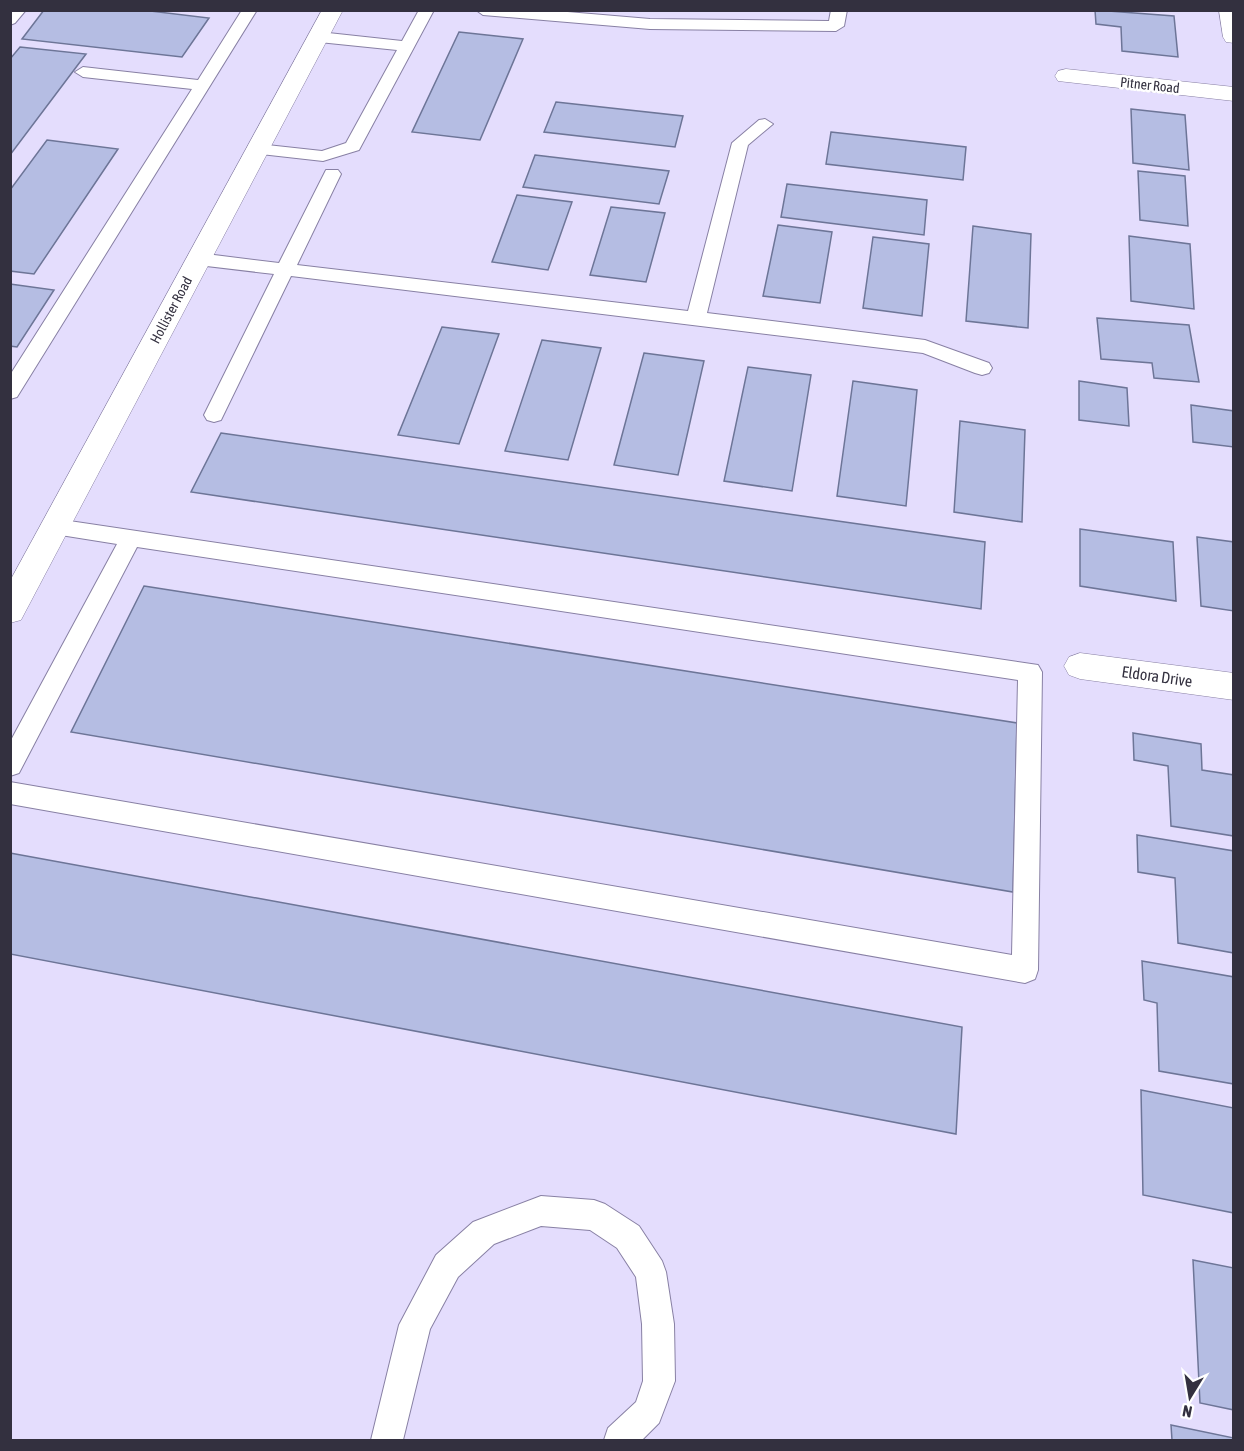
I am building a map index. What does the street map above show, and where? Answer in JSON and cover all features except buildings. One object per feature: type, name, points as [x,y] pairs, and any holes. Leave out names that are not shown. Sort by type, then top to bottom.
[{"type":"street","name":"Hollister Road","points":[[10,611],[333,10]]},
{"type":"street","points":[[1229,10],[1233,37]]},
{"type":"street","name":"Pitner Road","points":[[1066,76],[1233,94]]},
{"type":"street","name":"Eldora Drive","points":[[1080,666],[1233,687]]},
{"type":"lane","points":[[10,20],[19,10]]},
{"type":"lane","points":[[12,388],[250,10]]},
{"type":"lane","points":[[258,148],[323,156],[353,146],[427,10]]},
{"type":"lane","points":[[483,10],[650,24],[836,26],[839,10]]},
{"type":"lane","points":[[319,37],[407,46]]},
{"type":"lane","points":[[83,72],[203,85]]},
{"type":"lane","points":[[696,318],[740,143],[765,124]]},
{"type":"lane","points":[[214,415],[332,174]]},
{"type":"lane","points":[[198,259],[925,347],[982,368]]},
{"type":"lane","points":[[10,793],[1025,970],[1030,672],[56,527]]},
{"type":"lane","points":[[10,766],[131,538]]},
{"type":"lane","points":[[387,1440],[415,1325],[447,1266],[484,1233],[541,1211],[594,1215],[628,1237],[651,1272],[658,1324],[658,1382],[648,1412],[620,1440]]}]
